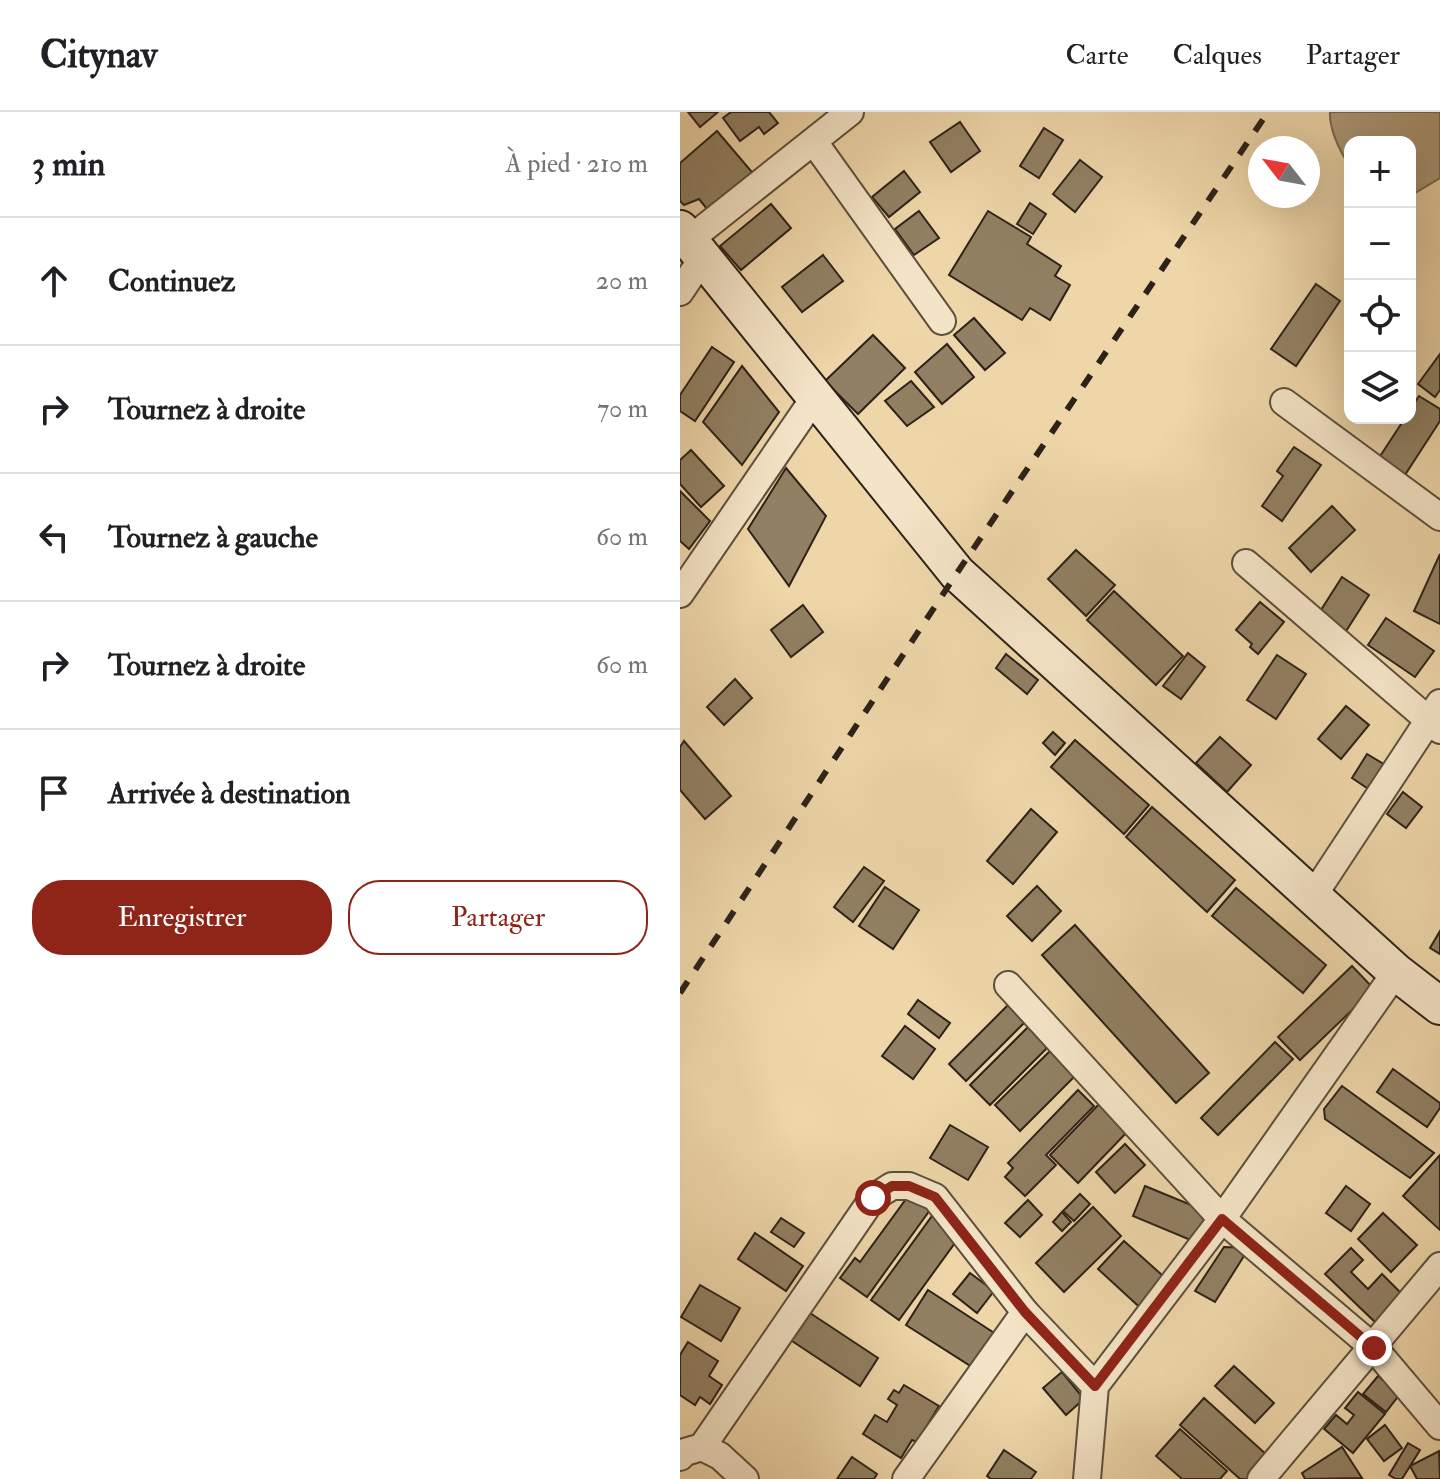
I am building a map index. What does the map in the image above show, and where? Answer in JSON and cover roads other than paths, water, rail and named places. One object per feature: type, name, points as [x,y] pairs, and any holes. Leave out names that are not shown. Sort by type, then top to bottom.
[{"type":"street","points":[[680,292],[690,243],[850,112]]},
{"type":"street","points":[[814,142],[942,321]]},
{"type":"street","points":[[690,243],[957,573],[1396,972],[1440,1006]]},
{"type":"street","points":[[680,594],[815,397]]},
{"type":"street","points":[[1284,402],[1440,517]]},
{"type":"street","points":[[1246,563],[1436,718],[1313,896]]},
{"type":"street","points":[[1087,1479],[1095,1386],[1222,1219],[1396,972]]},
{"type":"street","points":[[1008,985],[1222,1219],[1374,1348],[1440,1426]]},
{"type":"street","points":[[745,1479],[720,1456],[691,1452],[873,1198],[892,1186],[909,1186],[935,1197],[1025,1312],[1095,1386]]},
{"type":"street","points":[[1261,1479],[1440,1266]]},
{"type":"street","points":[[906,1479],[1025,1312]]},
{"type":"railway","points":[[680,993],[957,573],[1268,112]]}]
